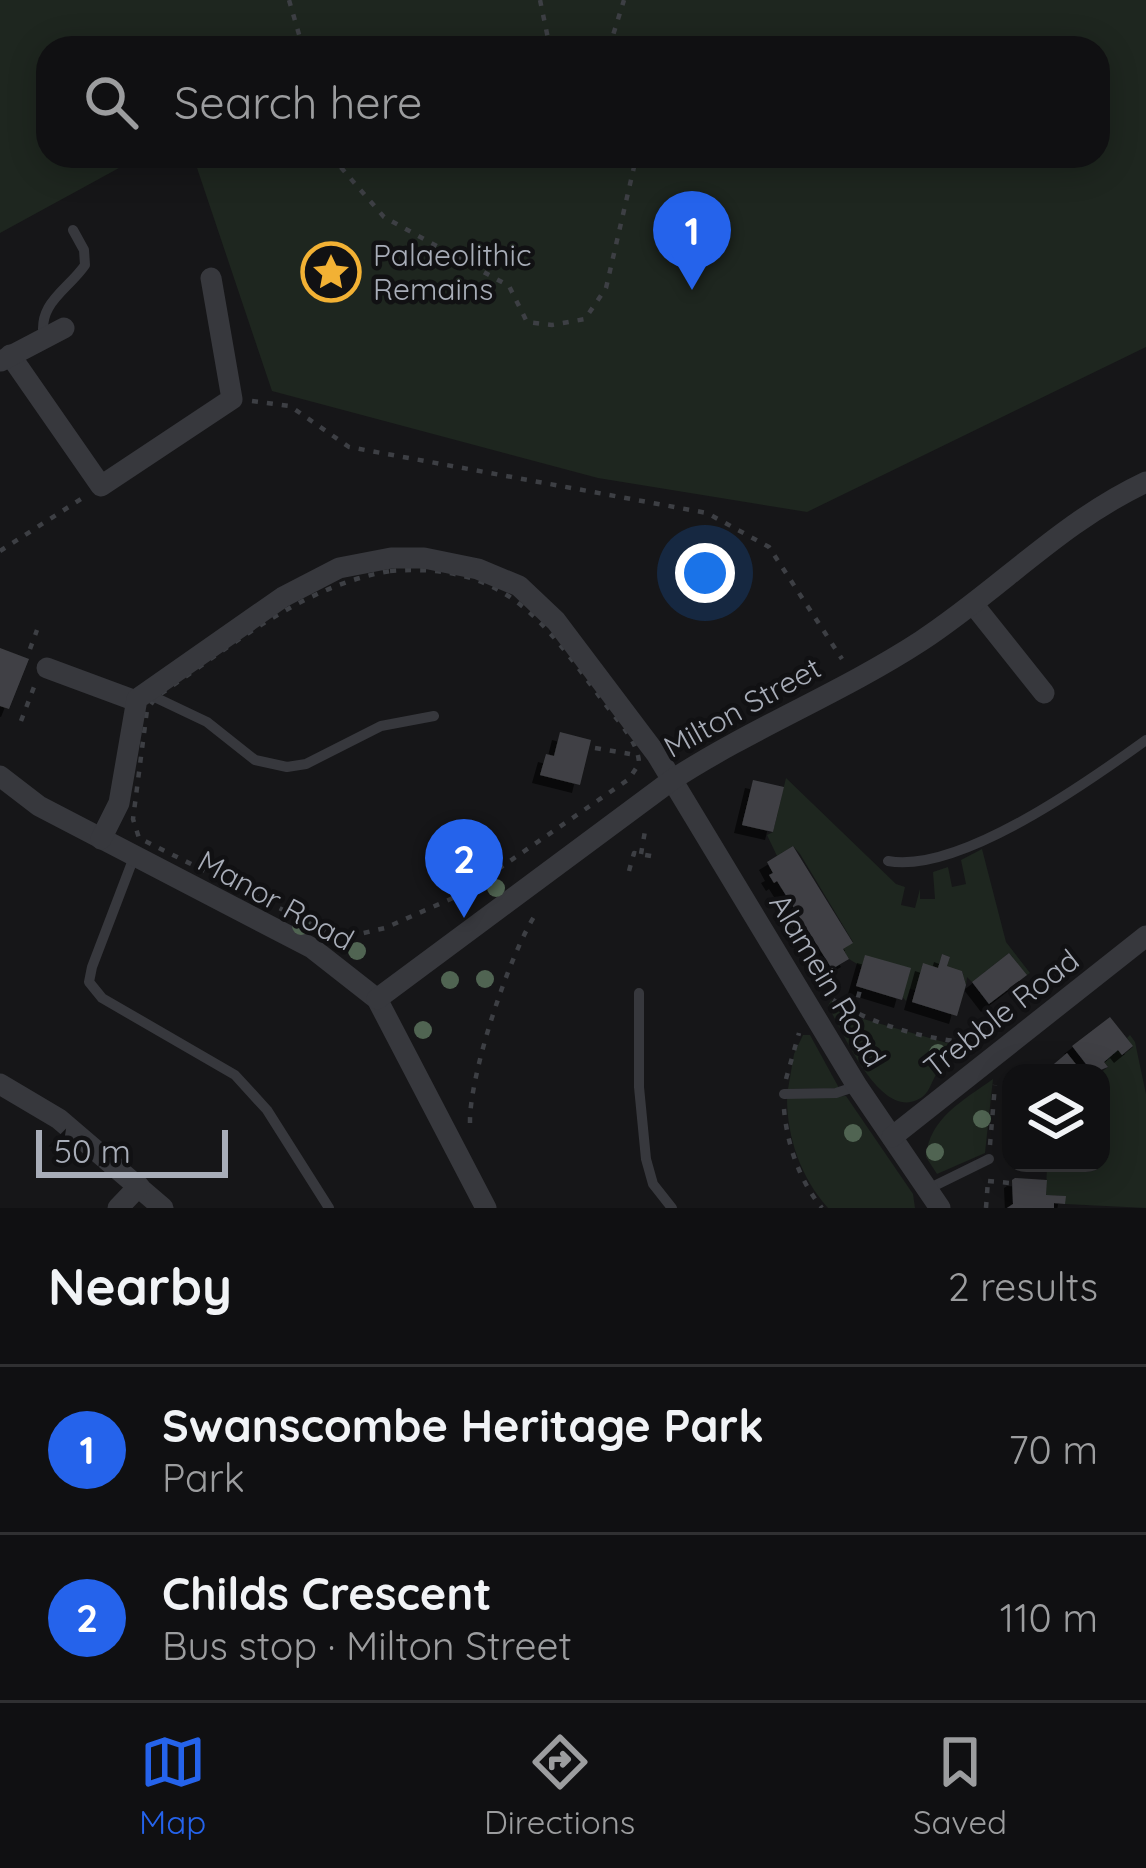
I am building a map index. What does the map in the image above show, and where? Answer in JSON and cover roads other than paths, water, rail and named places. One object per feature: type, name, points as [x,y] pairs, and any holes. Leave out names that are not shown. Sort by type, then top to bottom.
[{"type":"street","points":[[54,333],[5,358],[100,486],[232,399],[211,278]]},
{"type":"street","name":"Milton Street","points":[[377,999],[672,780],[914,645],[1072,524],[1146,482]]},
{"type":"street","name":"Alamein Road","points":[[146,697],[283,597],[323,574],[379,560],[437,560],[500,577],[538,600],[604,682],[672,780],[930,1201]]},
{"type":"street","points":[[973,604],[1044,693]]},
{"type":"street","points":[[47,662],[146,697],[119,803],[101,839]]},
{"type":"street","name":"Manor Road","points":[[0,776],[27,799],[312,948],[377,999],[487,1208]]},
{"type":"street","name":"Trebble Road","points":[[892,1137],[1146,936]]},
{"type":"street","points":[[0,1084],[59,1119],[164,1208]]},
{"type":"street","points":[[118,1208],[139,1186]]},
{"type":"lane","points":[[54,333],[42,320],[50,304],[84,268],[85,254],[73,230]]},
{"type":"lane","points":[[146,697],[207,722],[255,760],[287,767],[306,764],[381,726],[434,716]]},
{"type":"lane","points":[[887,861],[912,864],[968,847],[1056,800],[1146,740]]},
{"type":"lane","points":[[134,857],[89,982],[102,998],[235,1075],[267,1110],[329,1208]]},
{"type":"lane","points":[[639,993],[639,1087],[646,1159],[653,1184],[671,1208]]},
{"type":"lane","points":[[784,1094],[836,1093],[856,1086]]},
{"type":"lane","points":[[930,1201],[989,1159]]},
{"type":"place","name":"Palaeolithic Remains","points":[[331,272]]},
{"type":"place","name":"Swanscombe Heritage Park","points":[[692,290]]},
{"type":"place","name":"Childs Crescent","points":[[464,918]]}]
